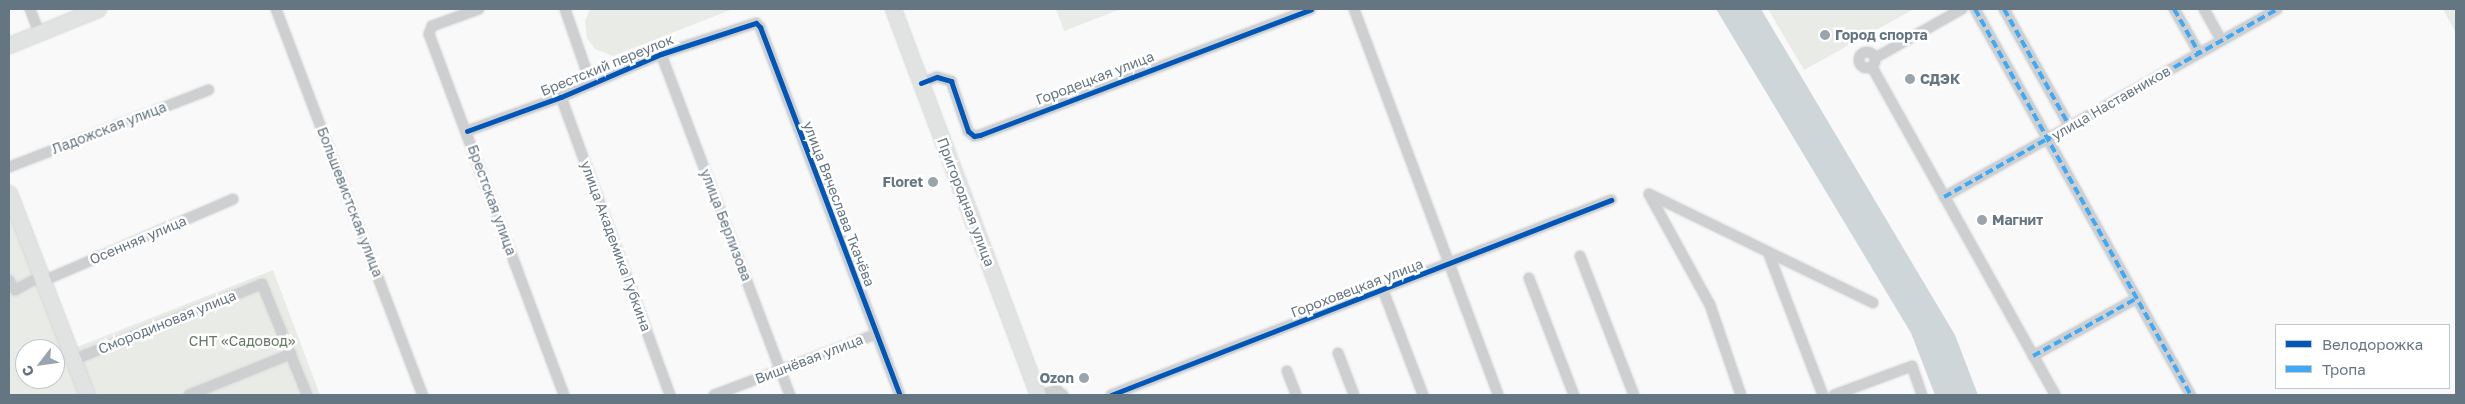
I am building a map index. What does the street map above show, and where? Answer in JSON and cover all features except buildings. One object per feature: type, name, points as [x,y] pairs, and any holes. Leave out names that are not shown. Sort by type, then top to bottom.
[{"type":"street","points":[[30,9],[38,32]]},
{"type":"street","points":[[9,45],[98,9]]},
{"type":"street","name":"Большевистская улица","points":[[276,9],[424,395]]},
{"type":"street","name":"Брестская улица","points":[[479,9],[432,26],[428,34],[467,131],[564,395]]},
{"type":"street","points":[[565,9],[591,84]]},
{"type":"street","name":"Пригородная улица","points":[[893,9],[1039,395]]},
{"type":"street","name":"Городецкая улица","points":[[921,83],[937,77],[951,81],[968,130],[974,136],[980,135],[1311,9]]},
{"type":"street","points":[[1354,9],[1498,395]]},
{"type":"street","points":[[1962,9],[1874,62],[1944,197],[2055,395]]},
{"type":"street","points":[[1975,9],[2191,395]]},
{"type":"street","points":[[2004,9],[2070,127]]},
{"type":"street","points":[[2174,9],[2199,53]]},
{"type":"street","points":[[2204,9],[2221,40]]},
{"type":"street","name":"улица Наставников","points":[[1944,197],[2277,9]]},
{"type":"street","name":"Брестский переулок","points":[[467,131],[561,97],[661,54],[756,23]]},
{"type":"street","name":"улица Вячеслава Ткачёва","points":[[756,23],[760,27],[900,395]]},
{"type":"street","name":"улица Берлизова","points":[[661,54],[790,395]]},
{"type":"street","name":"Ладожская улица","points":[[9,167],[209,90]]},
{"type":"street","name":"улица Академика Губкина","points":[[561,97],[670,395]]},
{"type":"street","points":[[9,193],[86,395]]},
{"type":"street","points":[[1741,395],[1710,305],[1649,194],[1873,304]]},
{"type":"street","name":"Осенняя улица","points":[[9,280],[15,290],[34,280],[43,281],[234,199]]},
{"type":"street","name":"Гороховецкая улица","points":[[1111,395],[1611,200]]},
{"type":"street","points":[[1768,252],[1823,395]]},
{"type":"street","points":[[1580,256],[1634,395]]},
{"type":"street","points":[[1529,278],[1574,395]]},
{"type":"street","name":"Смородиновая улица","points":[[73,360],[262,284],[291,354]]},
{"type":"street","points":[[1383,290],[1423,395]]},
{"type":"street","points":[[2033,356],[2137,298]]},
{"type":"street","name":"Вишнёвая улица","points":[[714,395],[876,334]]},
{"type":"street","points":[[1338,352],[1354,395]]},
{"type":"street","points":[[189,395],[291,354],[307,395]]},
{"type":"street","points":[[1834,395],[1912,366],[1922,395]]},
{"type":"street","points":[[1287,371],[1296,395]]},
{"type":"street","points":[[1039,395],[1057,390],[1063,395]]},
{"type":"green space","points":[[590,9],[733,9],[613,56],[595,49],[587,38],[585,21]]},
{"type":"green space","points":[[1056,9],[1121,9],[1064,31]]},
{"type":"green space","name":"Город спорта","points":[[1768,9],[1914,9],[1804,70]]},
{"type":"green space","points":[[2443,9],[2456,9],[2456,33]]},
{"type":"green space","name":"СНТ «Садовод»","points":[[9,193],[65,339],[15,339],[15,389],[65,389],[65,340],[69,350],[273,270],[320,395],[9,395]]},
{"type":"shaded area","points":[[1716,9],[1761,9],[1955,335],[1978,395],[1935,395],[1911,333]]},
{"type":"marked path","points":[[1975,9],[2191,395]]},
{"type":"marked path","points":[[2004,9],[2070,127]]},
{"type":"marked path","points":[[2174,9],[2199,53]]},
{"type":"marked path","points":[[1944,197],[2277,9]]},
{"type":"marked path","points":[[2033,356],[2137,298]]},
{"type":"cycle path","points":[[921,83],[937,77],[951,81],[968,131],[974,136],[980,135],[1311,9]]},
{"type":"cycle path","points":[[467,131],[561,97],[661,54],[756,23],[760,27],[900,395]]},
{"type":"cycle path","points":[[1111,395],[1611,200]]},
{"type":"place","name":"Город спорта","points":[[1825,35]]},
{"type":"place","name":"СДЭК","points":[[1910,79]]},
{"type":"place","name":"Floret","points":[[933,182]]},
{"type":"place","name":"Магнит","points":[[1982,220]]},
{"type":"place","name":"Ozon","points":[[1084,378]]}]
